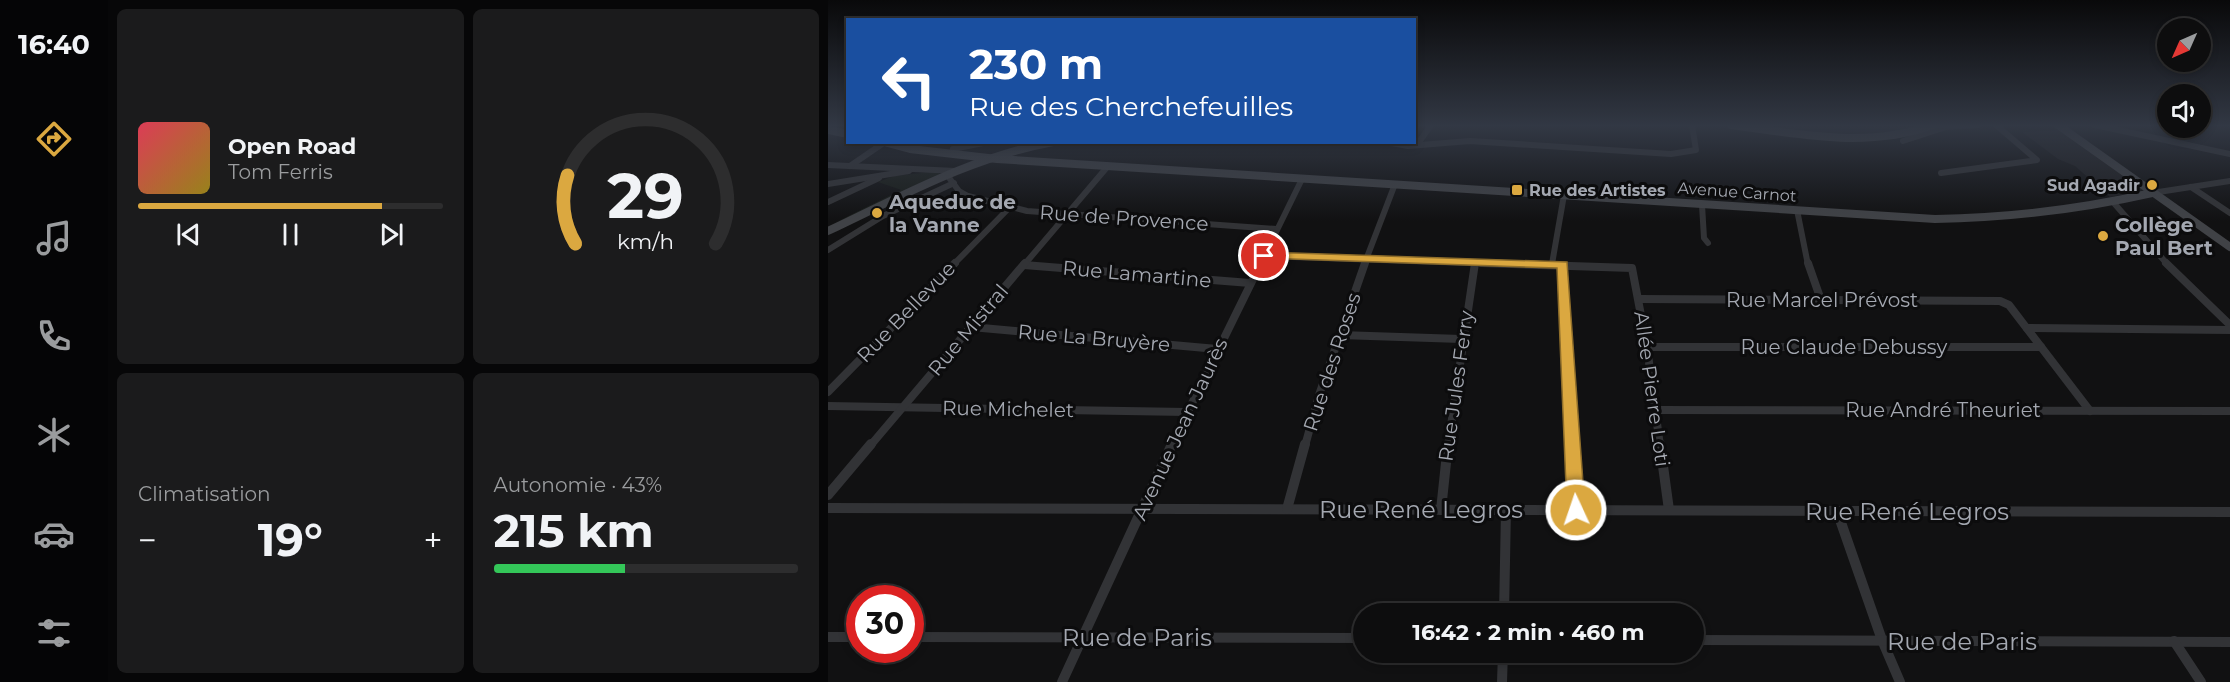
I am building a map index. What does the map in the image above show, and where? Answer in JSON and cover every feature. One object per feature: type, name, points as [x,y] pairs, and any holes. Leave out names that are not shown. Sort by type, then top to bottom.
[{"type":"street","points":[[850,166],[864,157]]},
{"type":"street","name":"Avenue Carnot","points":[[978,157],[1962,220],[2113,202],[2152,193],[2230,182]]},
{"type":"street","points":[[828,231],[947,175],[992,157]]},
{"type":"street","points":[[1941,173],[2037,160],[2033,157]]},
{"type":"street","points":[[2101,157],[2230,248]]},
{"type":"street","points":[[828,165],[957,171]]},
{"type":"street","name":"Rue Mistral","points":[[828,495],[1108,166]]},
{"type":"street","points":[[892,175],[899,168]]},
{"type":"street","points":[[828,184],[892,175],[915,169]]},
{"type":"street","name":"Rue de Provence","points":[[947,175],[968,196],[1009,208],[1276,229]]},
{"type":"street","points":[[828,202],[883,176]]},
{"type":"street","name":"Avenue Jean Jaurès","points":[[1062,682],[1217,349],[1302,179]]},
{"type":"street","points":[[828,250],[883,216],[954,183]]},
{"type":"street","name":"Rue des Roses","points":[[1287,509],[1319,395],[1366,259],[1395,184]]},
{"type":"street","points":[[2191,187],[2230,213]]},
{"type":"street","points":[[1552,264],[1564,195]]},
{"type":"street","points":[[2113,202],[2169,266],[2230,325]]},
{"type":"street","points":[[1702,205],[1704,238],[1708,243]]},
{"type":"street","name":"Rue Bellevue","points":[[828,392],[1009,208]]},
{"type":"street","points":[[1797,210],[1811,278],[1821,300]]},
{"type":"street","points":[[1264,256],[1563,265],[1576,510]]},
{"type":"street","name":"Rue Jules Ferry","points":[[1441,510],[1461,339],[1475,262]]},
{"type":"street","name":"Rue Lamartine","points":[[1024,265],[1250,283]]},
{"type":"street","name":"Allée Pierre Loti","points":[[1563,265],[1632,268],[1647,346],[1669,510]]},
{"type":"street","name":"Rue Marcel Prévost","points":[[1639,299],[2004,302],[2027,328]]},
{"type":"street","name":"Rue La Bruyère","points":[[971,327],[1217,349]]},
{"type":"street","points":[[2027,328],[2230,330]]},
{"type":"street","points":[[2027,328],[2090,411]]},
{"type":"street","points":[[1340,335],[1461,339]]},
{"type":"street","name":"Rue Claude Debussy","points":[[1647,346],[2041,348]]},
{"type":"street","name":"Rue Michelet","points":[[828,406],[1187,412]]},
{"type":"street","name":"Rue André Theuriet","points":[[1656,410],[2230,411]]},
{"type":"street","name":"Rue René Legros","points":[[828,508],[2230,512]]},
{"type":"street","points":[[1504,603],[1506,509]]},
{"type":"street","points":[[1837,511],[1882,640],[1900,682]]},
{"type":"street","points":[[828,637],[846,637]]},
{"type":"street","name":"Rue de Paris","points":[[924,637],[1353,639]]},
{"type":"street","name":"Rue de Paris","points":[[1704,640],[2230,642]]},
{"type":"street","points":[[2174,641],[2200,682]]},
{"type":"street","points":[[1502,682],[1503,663]]},
{"type":"shaded area","points":[[2055,157],[2096,157],[2143,190],[2110,197],[2075,166]]},
{"type":"shaded area","points":[[930,172],[942,174],[828,226],[901,190],[878,182],[894,176]]},
{"type":"place","name":"Sud Agadir","points":[[2152,185]]},
{"type":"place","name":"Rue des Artistes","points":[[1517,190]]},
{"type":"place","name":"Aqueduc de la Vanne","points":[[877,213]]},
{"type":"place","name":"Collège Paul Bert","points":[[2103,236]]},
{"type":"route","points":[[1264,256],[1563,265],[1576,510]]}]
